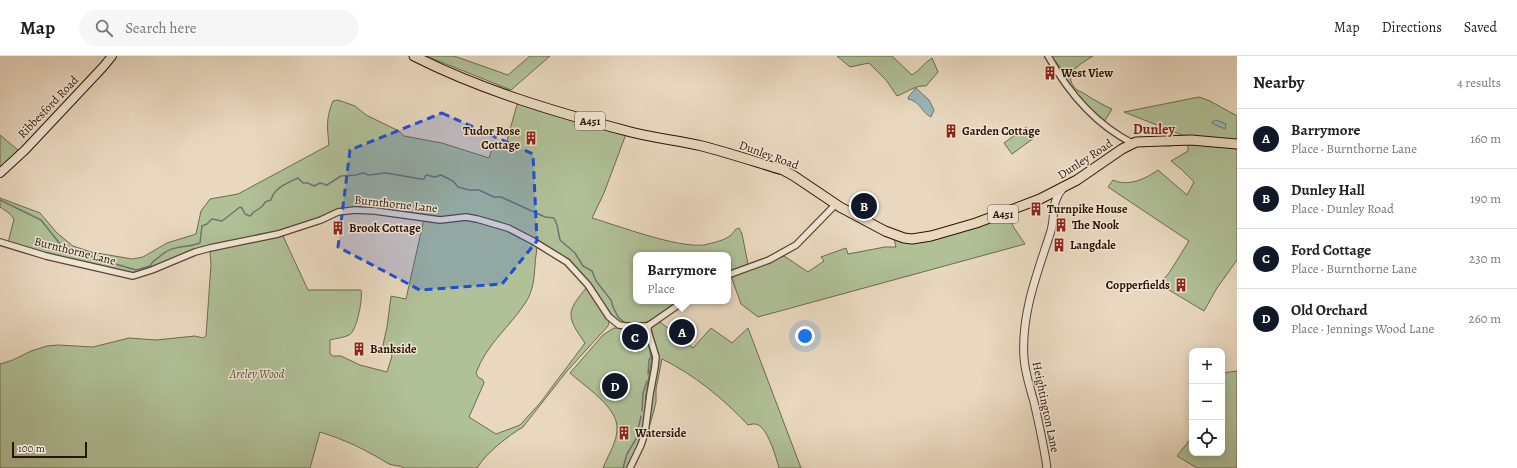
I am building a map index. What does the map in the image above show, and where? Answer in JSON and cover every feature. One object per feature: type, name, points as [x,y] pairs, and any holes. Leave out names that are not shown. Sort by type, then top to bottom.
[{"type":"main road","name":"Ribbesford Road","points":[[0,173],[25,150],[112,56]]},
{"type":"main road","name":"Dunley Road","points":[[414,56],[494,90],[547,108],[629,132],[701,146],[783,170],[836,204],[885,232],[912,239],[931,236],[976,223],[1040,199],[1089,173],[1132,143],[1173,140],[1237,144]]},
{"type":"street","points":[[1048,56],[1071,92],[1082,106],[1107,127],[1132,143]]},
{"type":"street","name":"Heightington Lane","points":[[1047,468],[1041,432],[1025,368],[1024,348],[1029,302],[1042,255],[1052,228],[1056,197],[1065,187]]},
{"type":"street","points":[[1040,199],[1050,203],[1054,210]]},
{"type":"street","points":[[731,274],[769,260],[796,245],[836,204]]},
{"type":"street","name":"Burnthorne Lane","points":[[0,242],[46,256],[133,276],[152,270],[195,252],[278,234],[321,220],[338,212],[355,210],[375,211],[440,220],[462,217],[471,218],[508,228],[534,240],[567,262],[588,285],[609,317],[615,322],[626,326],[648,326]]},
{"type":"street","points":[[630,468],[645,433],[655,367],[656,357],[648,326],[680,304]]},
{"type":"highlighted area","points":[[442,113],[533,154],[537,241],[502,284],[420,290],[338,247],[350,150]]},
{"type":"green space","points":[[426,56],[454,56],[508,75],[530,56],[550,56],[511,90]]},
{"type":"green space","points":[[837,56],[892,56],[912,75],[932,58],[938,72],[926,86],[915,88],[897,96],[886,80],[869,63],[850,67]]},
{"type":"green space","points":[[1051,56],[1093,56],[1074,70],[1071,74],[1071,79],[1072,84],[1077,90],[1112,109],[1104,122],[1077,95],[1068,83],[1061,68]]},
{"type":"green space","points":[[1199,97],[1210,101],[1237,116],[1237,140],[1182,135],[1124,112]]},
{"type":"green space","points":[[338,100],[355,106],[366,115],[399,131],[404,136],[442,143],[489,158],[492,149],[506,144],[518,101],[626,134],[604,193],[592,218],[664,240],[693,245],[704,245],[721,241],[730,236],[736,229],[739,228],[742,234],[748,264],[744,267],[731,270],[731,252],[633,252],[633,304],[673,304],[652,320],[638,324],[630,324],[620,323],[612,317],[582,274],[564,257],[503,223],[466,215],[438,217],[357,207],[337,209],[317,218],[278,231],[242,240],[203,247],[139,273],[125,272],[8,243],[14,219],[9,213],[0,207],[0,198],[40,213],[57,233],[73,246],[91,252],[132,259],[143,257],[167,243],[196,234],[201,211],[210,199],[238,194],[329,145],[328,117],[333,101]]},
{"type":"green space","points":[[1026,127],[1034,138],[1012,154],[1004,143]]},
{"type":"green space","points":[[0,135],[18,150],[0,168]]},
{"type":"green space","points":[[1177,144],[1170,146],[1151,145]]},
{"type":"green space","points":[[1179,144],[1207,145],[1237,149],[1237,260],[1217,288],[1204,311],[1159,284],[1169,273],[1189,241],[1108,187],[1113,180],[1125,183],[1136,181],[1158,170],[1187,195],[1194,182],[1171,161],[1188,151],[1188,145]]},
{"type":"green space","points":[[1008,215],[1014,228],[1025,244],[758,317],[741,304],[731,276],[784,256],[808,272],[824,261],[821,257],[846,248],[848,254],[885,247],[896,247],[894,239],[900,241]]},
{"type":"green space","name":"Areley Wood","points":[[424,219],[471,220],[504,228],[537,244],[534,280],[528,298],[520,311],[492,344],[476,373],[484,383],[469,417],[496,434],[520,425],[540,403],[585,343],[574,326],[571,314],[575,302],[587,287],[609,322],[608,326],[567,371],[523,427],[498,445],[477,468],[404,468],[389,464],[339,438],[320,432],[310,468],[0,468],[0,364],[47,346],[58,345],[93,347],[129,338],[156,340],[195,336],[203,338],[206,336],[211,249],[283,236],[308,290],[361,290],[360,307],[355,327],[349,335],[330,340],[330,354],[333,356],[341,356],[360,365],[387,372],[392,356],[383,345],[391,296],[406,299]]},
{"type":"green space","points":[[660,322],[693,348],[711,328],[732,343],[748,328],[801,468],[779,468],[769,439],[760,426],[756,424],[748,425],[708,388],[674,365],[662,359],[656,389],[656,402],[646,437],[659,362],[651,327]]},
{"type":"green space","points":[[614,328],[644,330],[652,349],[646,395],[644,427],[641,440],[627,468],[603,468],[616,437],[617,426],[615,418],[605,403],[598,396],[570,373],[603,335]]},
{"type":"green space","points":[[1237,371],[1237,468],[1197,468],[1177,456],[1189,441],[1189,456],[1225,456],[1225,373]]},
{"type":"water","points":[[916,88],[929,100],[934,110],[931,117],[915,102],[908,99]]},
{"type":"water","points":[[1216,120],[1226,124],[1225,129],[1213,124],[1212,122]]},
{"type":"waterway","points":[[0,200],[41,220],[60,244],[69,250],[85,252],[101,262],[112,263],[136,270],[150,266],[169,250],[200,243],[202,226],[207,224],[212,219],[222,221],[240,207],[245,214],[250,216],[253,212],[262,207],[265,202],[271,200],[278,189],[298,178],[303,183],[308,183],[314,186],[320,183],[327,185],[341,176],[363,173],[369,175],[386,173],[421,179],[424,179],[426,175],[435,177],[441,175],[453,181],[458,187],[469,190],[479,190],[494,197],[501,197],[545,217],[554,218],[560,240],[575,253],[583,266],[592,271],[596,281],[611,300],[618,317],[625,323]]},
{"type":"waterway","points":[[643,330],[648,340],[651,357],[649,360],[648,374]]},
{"type":"waterway","points":[[642,411],[643,393],[647,381]]},
{"type":"waterway","points":[[623,468],[627,454],[636,439],[641,416]]},
{"type":"place","name":"West View","points":[[1050,73]]},
{"type":"place","name":"Garden Cottage","points":[[951,131]]},
{"type":"place","name":"Tudor Rose Cottage","points":[[531,138]]},
{"type":"place","name":"Dunley Hall","points":[[864,206]]},
{"type":"place","name":"Turnpike House","points":[[1036,209]]},
{"type":"place","name":"The Nook","points":[[1061,225]]},
{"type":"place","name":"Brook Cottage","points":[[338,228]]},
{"type":"place","name":"Langdale","points":[[1059,245]]},
{"type":"place","name":"Copperfields","points":[[1181,285]]},
{"type":"place","name":"Barrymore","points":[[682,332]]},
{"type":"place","name":"Ford Cottage","points":[[635,337]]},
{"type":"place","name":"Bankside","points":[[359,349]]},
{"type":"place","name":"Old Orchard","points":[[615,386]]},
{"type":"place","name":"Waterside","points":[[624,433]]},
{"type":"district","name":"Dunley","points":[[1154,129]]}]
